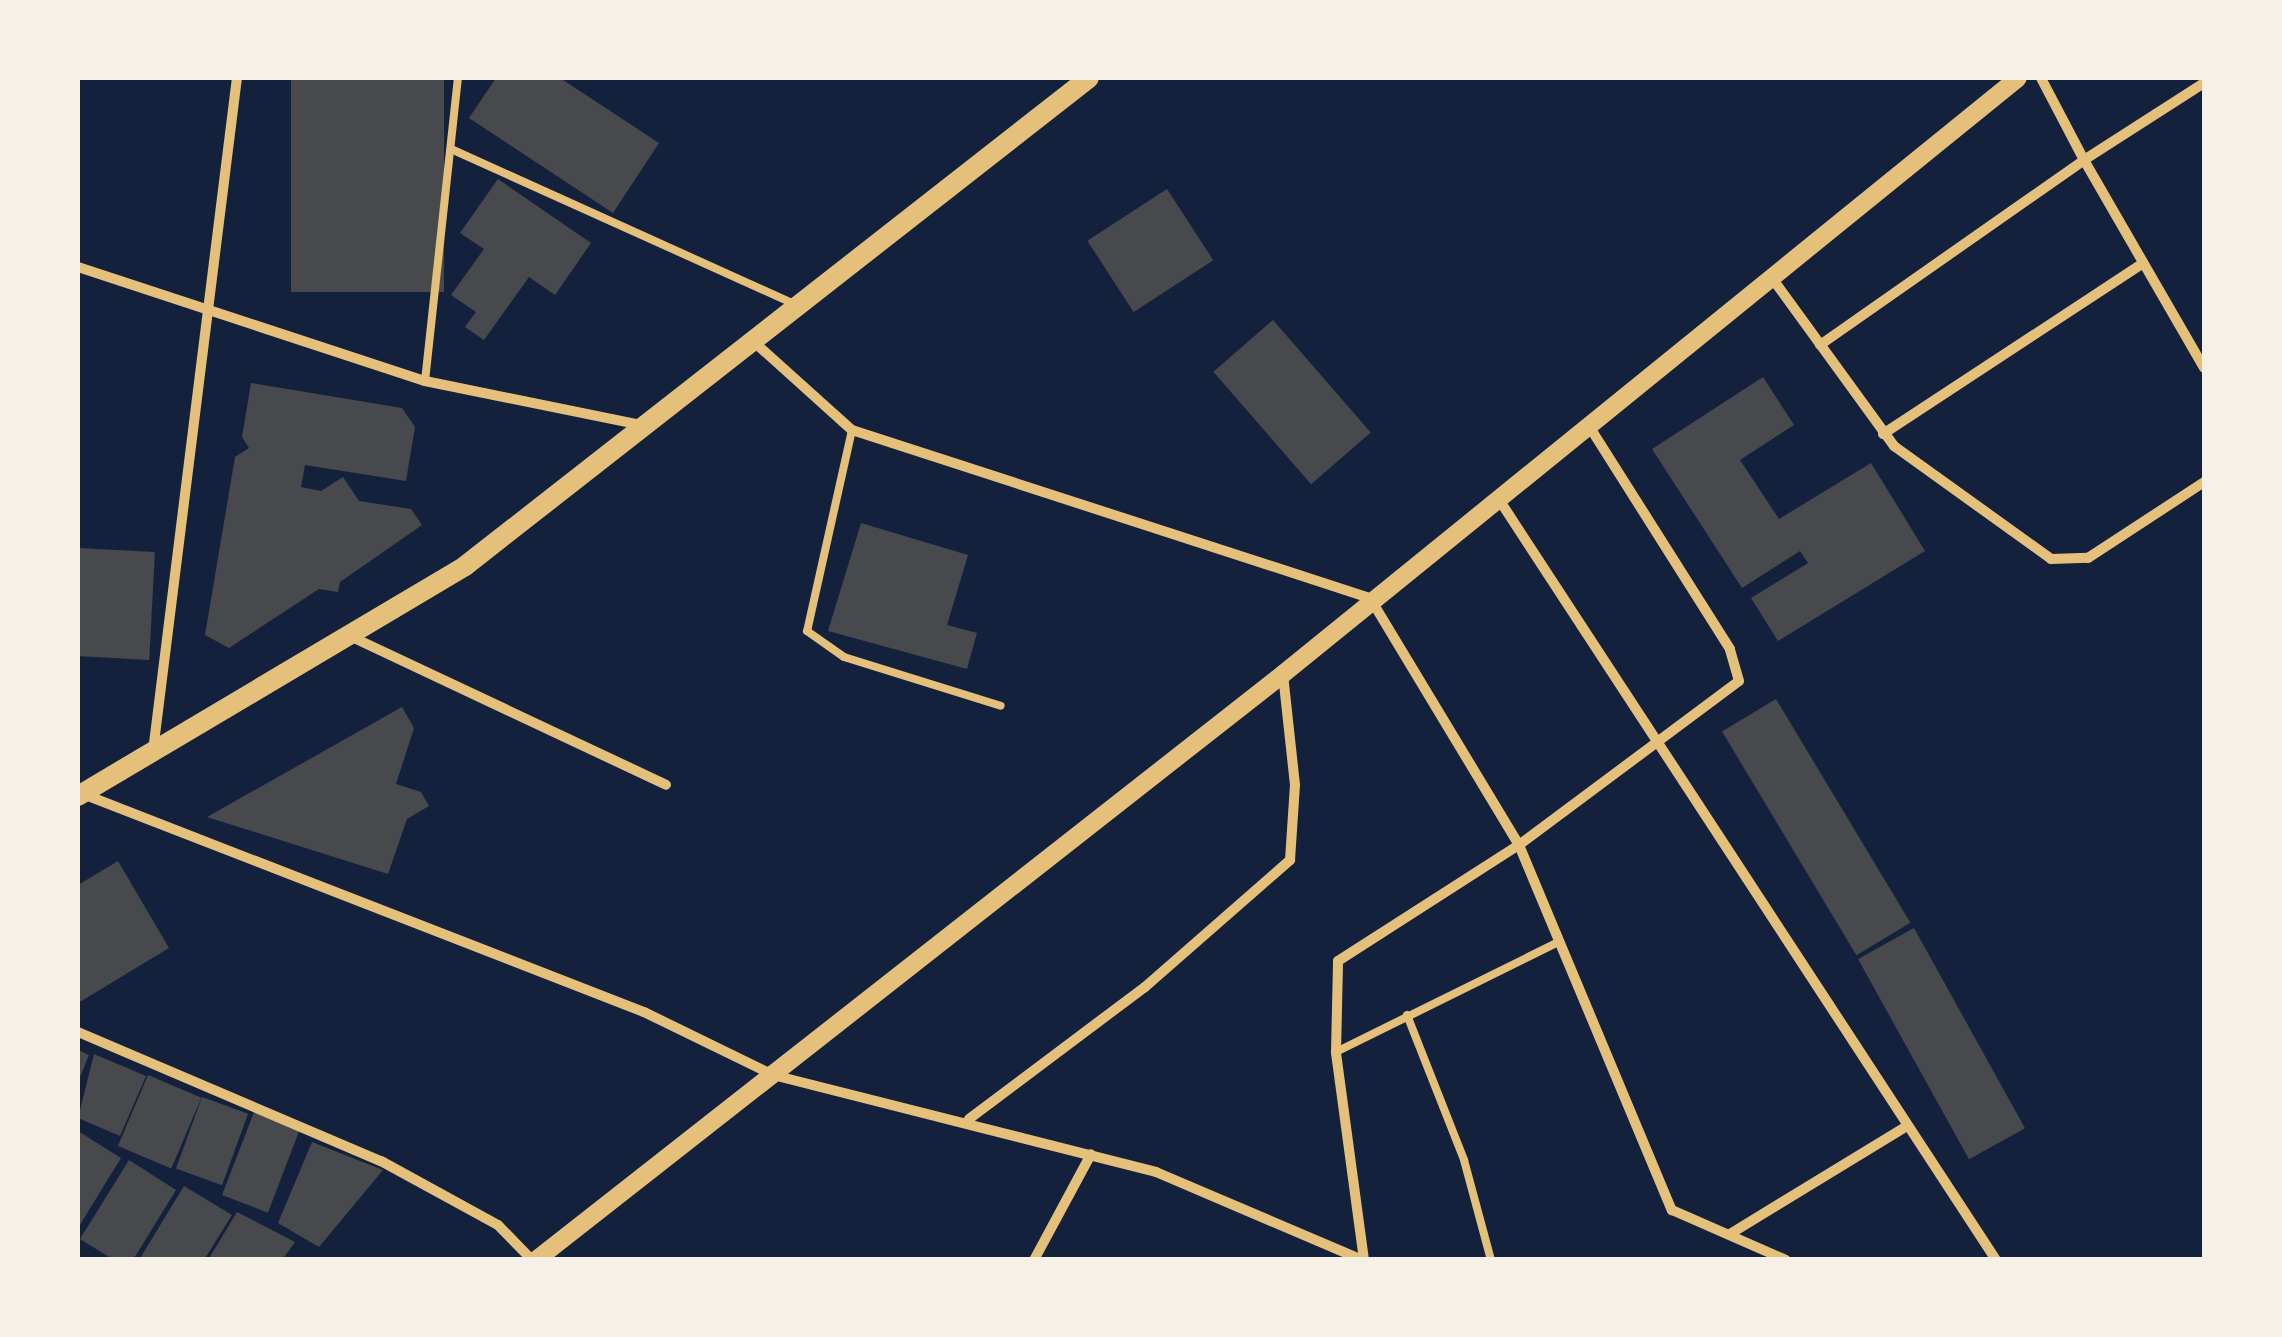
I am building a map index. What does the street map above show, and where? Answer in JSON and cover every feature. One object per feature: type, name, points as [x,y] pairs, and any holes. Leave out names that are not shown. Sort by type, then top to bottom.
[{"type":"main road","points":[[80,795],[152,758],[464,566],[1089,78]]},
{"type":"street","points":[[152,758],[206,303],[238,78]]},
{"type":"street","points":[[78,1032],[381,1161],[498,1225],[534,1260],[1283,674],[1370,598],[2018,78]]},
{"type":"street","points":[[2041,78],[2139,266],[2204,368]]},
{"type":"street","points":[[1820,345],[2084,160],[2204,82]]},
{"type":"street","points":[[1883,434],[2139,266]]},
{"type":"street","points":[[78,267],[206,303],[426,381],[641,424]]},
{"type":"street","points":[[1772,278],[1883,434],[2051,560],[2088,558],[2204,482]]},
{"type":"street","points":[[754,340],[852,430],[1370,598],[1519,845],[1672,1210],[1786,1260]]},
{"type":"street","points":[[80,795],[644,1012],[773,1075],[969,1120],[1091,1154],[1363,1260],[1336,1052],[1333,988],[1343,955],[1519,845],[1728,694],[1738,665],[1589,426]]},
{"type":"street","points":[[1498,498],[1905,1127],[1996,1260]]},
{"type":"street","points":[[352,637],[666,785]]},
{"type":"street","points":[[969,1120],[1145,987],[1290,860],[1295,785],[1283,674]]},
{"type":"street","points":[[1730,1234],[1905,1127]]},
{"type":"street","points":[[1034,1260],[1091,1154]]},
{"type":"lane","points":[[426,381],[458,78]]},
{"type":"lane","points":[[450,148],[797,305]]},
{"type":"lane","points":[[852,430],[807,631],[844,657],[1001,706]]},
{"type":"lane","points":[[1336,1052],[1559,942]]},
{"type":"lane","points":[[1408,1015],[1460,1147],[1490,1260]]},
{"type":"building","points":[[291,78],[444,78],[444,292],[291,292]]},
{"type":"building","points":[[496,78],[560,78],[659,143],[613,213],[469,118]]},
{"type":"building","points":[[498,179],[591,243],[555,295],[529,277],[484,340],[465,327],[476,312],[451,295],[484,249],[460,233]]},
{"type":"building","points":[[1167,189],[1213,260],[1134,312],[1087,241]]},
{"type":"building","points":[[1273,320],[1371,432],[1311,484],[1213,372]]},
{"type":"building","points":[[1763,377],[1794,425],[1740,460],[1779,519],[1871,463],[1925,551],[1778,641],[1751,598],[1808,563],[1800,551],[1742,588],[1652,449]]},
{"type":"building","points":[[251,383],[402,408],[415,427],[406,481],[305,465],[301,487],[321,491],[343,477],[359,501],[411,509],[422,525],[340,582],[338,592],[319,589],[229,648],[205,635],[235,457],[249,448],[242,437]]},
{"type":"building","points":[[861,523],[968,555],[947,625],[977,633],[967,669],[828,631]]},
{"type":"building","points":[[78,548],[155,552],[149,660],[78,656]]},
{"type":"building","points":[[1776,699],[1910,923],[1856,955],[1722,731]]},
{"type":"building","points":[[402,707],[414,728],[396,784],[421,792],[429,806],[407,819],[388,874],[207,817]]},
{"type":"building","points":[[118,861],[169,948],[78,1003],[78,885]]},
{"type":"building","points":[[1914,928],[2025,1128],[1969,1159],[1858,959]]},
{"type":"building","points":[[78,1050],[89,1055],[78,1082]]},
{"type":"building","points":[[94,1054],[146,1076],[120,1136],[78,1118]]},
{"type":"building","points":[[148,1075],[201,1098],[171,1169],[118,1146]]},
{"type":"building","points":[[202,1097],[248,1114],[222,1185],[176,1168]]},
{"type":"building","points":[[254,1112],[300,1130],[268,1213],[222,1195]]},
{"type":"building","points":[[78,1131],[121,1158],[78,1228]]},
{"type":"building","points":[[312,1142],[383,1170],[319,1247],[278,1223]]},
{"type":"building","points":[[129,1160],[176,1190],[133,1260],[114,1260],[80,1239]]},
{"type":"building","points":[[184,1186],[232,1215],[204,1260],[139,1260]]},
{"type":"building","points":[[237,1212],[295,1242],[282,1260],[208,1260]]}]
